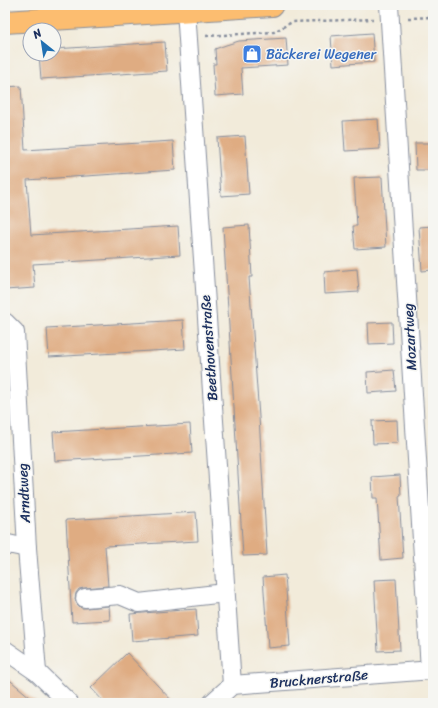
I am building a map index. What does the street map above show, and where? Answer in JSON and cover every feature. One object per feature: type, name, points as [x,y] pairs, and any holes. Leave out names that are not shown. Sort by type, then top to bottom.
[{"type":"main road","points":[[5,22],[75,11],[186,10],[272,5]]},
{"type":"street","name":"Beethovenstraße","points":[[186,10],[232,685]]},
{"type":"street","name":"Mozartweg","points":[[390,12],[431,670]]},
{"type":"street","name":"Arndtweg","points":[[5,322],[15,332],[27,548],[38,672]]},
{"type":"street","points":[[5,547],[8,544],[27,548]]},
{"type":"street","points":[[85,598],[120,595],[139,603],[226,593]]},
{"type":"street","points":[[5,650],[38,672],[69,703]]},
{"type":"street","name":"Brucknerstraße","points":[[232,685],[431,670]]},
{"type":"street","points":[[212,703],[232,685]]},
{"type":"path","points":[[188,37],[274,32],[292,22],[390,12],[433,17]]},
{"type":"building","points":[[372,33],[374,62],[333,65],[331,36]]},
{"type":"building","name":"Bäckerei Wegener","points":[[286,38],[288,65],[241,68],[243,94],[215,96],[213,64],[216,64],[215,49],[239,41]]},
{"type":"building","points":[[165,42],[167,71],[41,79],[40,62],[62,62],[62,48]]},
{"type":"building","points":[[21,86],[25,150],[173,141],[175,170],[27,180],[31,235],[178,226],[180,255],[33,264],[35,288],[5,290],[5,87]]},
{"type":"building","points":[[378,119],[380,149],[345,151],[343,121]]},
{"type":"building","points":[[245,136],[249,194],[221,196],[217,138]]},
{"type":"building","points":[[415,143],[433,143],[433,170],[416,170]]},
{"type":"building","points":[[382,177],[386,247],[355,249],[353,226],[357,226],[354,178]]},
{"type":"building","points":[[249,225],[252,277],[249,277],[267,555],[243,556],[223,227]]},
{"type":"building","points":[[433,226],[433,270],[422,271],[419,227]]},
{"type":"building","points":[[357,269],[359,292],[325,294],[324,272]]},
{"type":"building","points":[[183,320],[185,349],[49,357],[47,328]]},
{"type":"building","points":[[392,322],[393,343],[369,344],[368,323]]},
{"type":"building","points":[[394,370],[396,391],[368,393],[367,372]]},
{"type":"building","points":[[397,420],[398,443],[373,444],[372,421]]},
{"type":"building","points":[[190,424],[192,453],[55,461],[53,432]]},
{"type":"building","points":[[400,475],[401,496],[399,496],[403,558],[381,560],[377,498],[373,498],[372,477]]},
{"type":"building","points":[[196,512],[198,541],[105,546],[108,586],[79,589],[76,593],[75,599],[81,608],[109,606],[110,620],[72,622],[66,520]]},
{"type":"building","points":[[285,575],[290,646],[268,648],[263,577]]},
{"type":"building","points":[[396,579],[400,650],[378,651],[374,580]]},
{"type":"building","points":[[196,609],[198,636],[132,641],[130,614]]},
{"type":"building","points":[[127,653],[174,703],[105,703],[91,688]]},
{"type":"building","points":[[5,676],[37,703],[5,703]]},
{"type":"place","name":"Bäckerei Wegener","points":[[252,54]]}]
